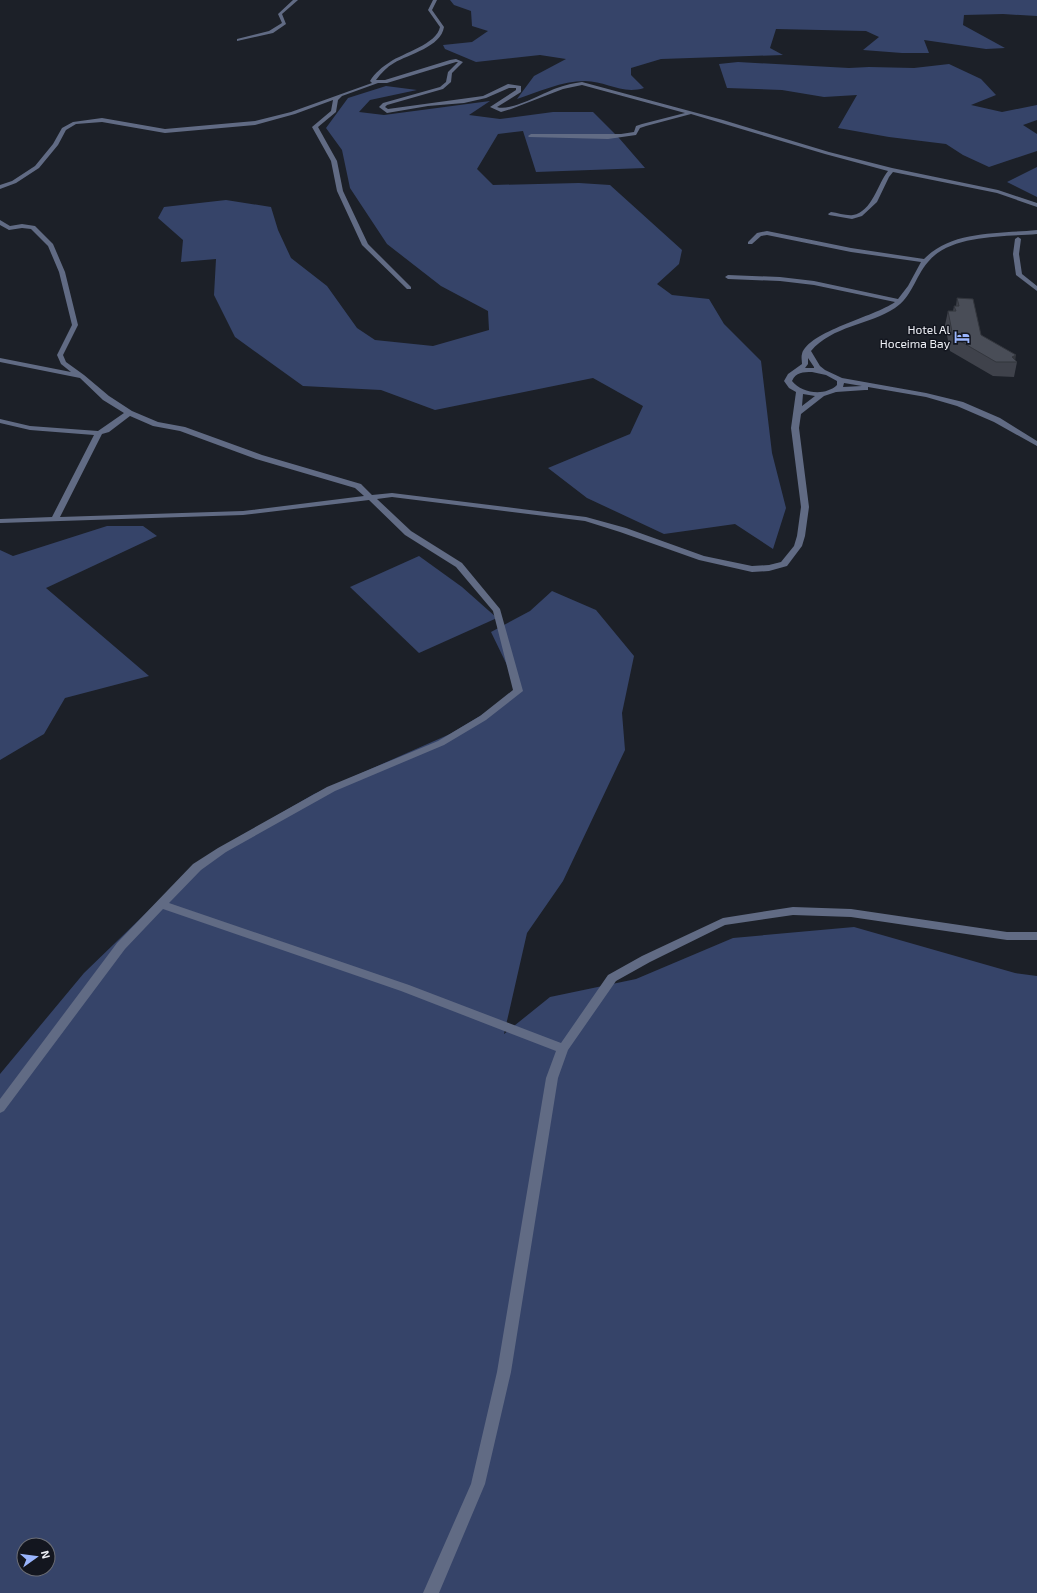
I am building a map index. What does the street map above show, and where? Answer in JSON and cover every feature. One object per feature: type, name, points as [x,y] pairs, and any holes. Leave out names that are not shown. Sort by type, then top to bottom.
[{"type":"street","points":[[238,40],[275,30],[284,23],[280,14],[296,0]]},
{"type":"street","points":[[376,82],[372,80],[388,66],[434,40],[440,33],[442,27],[430,10],[435,0]]},
{"type":"street","points":[[0,187],[14,182],[37,167],[56,144],[64,129],[75,123],[102,120],[165,130],[255,123],[292,113],[376,82],[385,82],[456,60],[461,62],[450,73],[450,78],[446,85],[385,104],[382,107],[387,111],[394,111],[419,105],[464,101],[484,96],[508,86],[519,87],[519,91],[493,107],[494,109],[501,110],[554,90],[572,84],[582,83],[827,153],[892,170],[998,192],[1037,205]]},
{"type":"street","points":[[340,95],[335,100],[334,111],[330,116],[315,127],[334,161],[340,191],[354,224],[366,245],[409,288]]},
{"type":"street","points":[[531,136],[560,135],[599,138],[612,137],[636,133],[638,127],[645,124],[676,118],[690,113]]},
{"type":"street","points":[[831,214],[852,217],[860,215],[875,201],[886,177],[892,170]]},
{"type":"street","points":[[0,222],[9,228],[22,226],[33,227],[51,245],[62,272],[75,325],[60,355],[63,363],[82,376],[106,398],[129,413],[156,424],[182,429],[252,455],[358,486],[408,534],[459,565],[497,611],[518,692],[483,718],[441,743],[330,789],[222,850],[197,866],[121,946],[0,1108]]},
{"type":"street","points":[[750,243],[759,234],[767,233],[828,246],[925,261]]},
{"type":"street","points":[[823,394],[800,391],[791,386],[788,381],[790,376],[797,372],[805,364],[805,354],[815,343],[829,334],[889,309],[900,301],[907,294],[925,261],[941,248],[967,240],[1037,234]]},
{"type":"street","points":[[1018,239],[1016,254],[1019,275],[1037,290]]},
{"type":"street","points":[[728,277],[780,279],[814,283],[900,301]]},
{"type":"street","points":[[808,351],[817,367],[822,371]]},
{"type":"street","points":[[0,360],[82,376]]},
{"type":"street","points":[[797,372],[806,370],[822,371],[832,374],[840,380],[926,395],[960,404],[997,420],[1037,444]]},
{"type":"street","points":[[836,390],[841,385],[840,380]]},
{"type":"street","points":[[796,414],[823,394],[836,390],[881,388]]},
{"type":"street","points":[[0,521],[243,513],[289,509],[369,496],[392,495],[586,519],[623,530],[702,558],[752,569],[769,568],[784,564],[798,546],[801,536],[806,507],[795,428],[800,391]]},
{"type":"street","points":[[0,421],[30,428],[99,433],[106,430],[129,413]]},
{"type":"street","points":[[54,520],[99,433]]},
{"type":"street","points":[[160,904],[405,988],[563,1049]]},
{"type":"street","points":[[431,1593],[478,1484],[504,1372],[552,1078],[563,1049],[612,978],[646,959],[723,922],[793,911],[851,913],[1007,936],[1037,936]]},
{"type":"shaded area","points":[[450,0],[1037,0],[1037,16],[1003,14],[964,15],[963,25],[1005,48],[986,49],[924,40],[929,53],[902,53],[863,50],[879,37],[866,31],[776,29],[770,48],[783,55],[661,59],[631,68],[631,75],[644,88],[628,90],[600,83],[576,81],[550,87],[517,99],[534,76],[566,59],[540,55],[476,62],[445,49],[443,45],[472,42],[488,31],[472,26],[471,11],[454,5]]},
{"type":"shaded area","points":[[738,62],[849,68],[914,68],[949,64],[981,79],[996,95],[971,105],[1002,112],[1037,105],[1037,120],[1023,125],[1037,134],[1037,151],[989,167],[963,155],[946,144],[889,137],[838,128],[857,95],[824,97],[782,90],[727,88],[719,64]]},
{"type":"shaded area","points":[[386,86],[417,90],[370,100],[359,112],[384,115],[490,101],[469,115],[500,119],[553,112],[593,112],[619,138],[645,168],[536,172],[523,131],[498,134],[477,169],[493,185],[579,183],[610,185],[682,250],[679,264],[657,284],[672,295],[709,299],[724,324],[761,361],[772,453],[786,508],[773,549],[735,524],[664,534],[587,498],[548,468],[630,434],[643,406],[593,378],[435,410],[381,390],[303,386],[235,337],[214,295],[216,259],[181,262],[183,240],[158,218],[164,207],[226,200],[271,207],[278,230],[291,258],[327,286],[357,328],[375,340],[433,346],[489,330],[488,311],[441,286],[387,244],[350,188],[342,150],[326,128],[348,98]]},
{"type":"shaded area","points":[[1037,167],[1037,197],[1007,182]]},
{"type":"shaded area","points":[[107,526],[143,526],[157,536],[46,588],[149,676],[65,698],[44,734],[0,760],[0,550],[13,556]]},
{"type":"shaded area","points":[[419,556],[462,587],[497,618],[419,653],[350,587]]},
{"type":"shaded area","points":[[552,591],[596,610],[634,656],[622,713],[625,750],[563,881],[527,933],[504,1034],[550,997],[636,979],[733,938],[854,927],[1015,973],[1037,976],[1037,1593],[0,1593],[0,1074],[84,973],[202,859],[314,794],[450,734],[520,692],[491,632],[530,611]]},
{"type":"building","points":[[957,298],[973,299],[981,335],[1016,355],[1012,357],[1017,362],[996,362],[953,337],[948,311],[956,311],[954,306],[959,306]]},
{"type":"place","name":"Hotel Al Hoceima Bay","points":[[962,337]]}]
